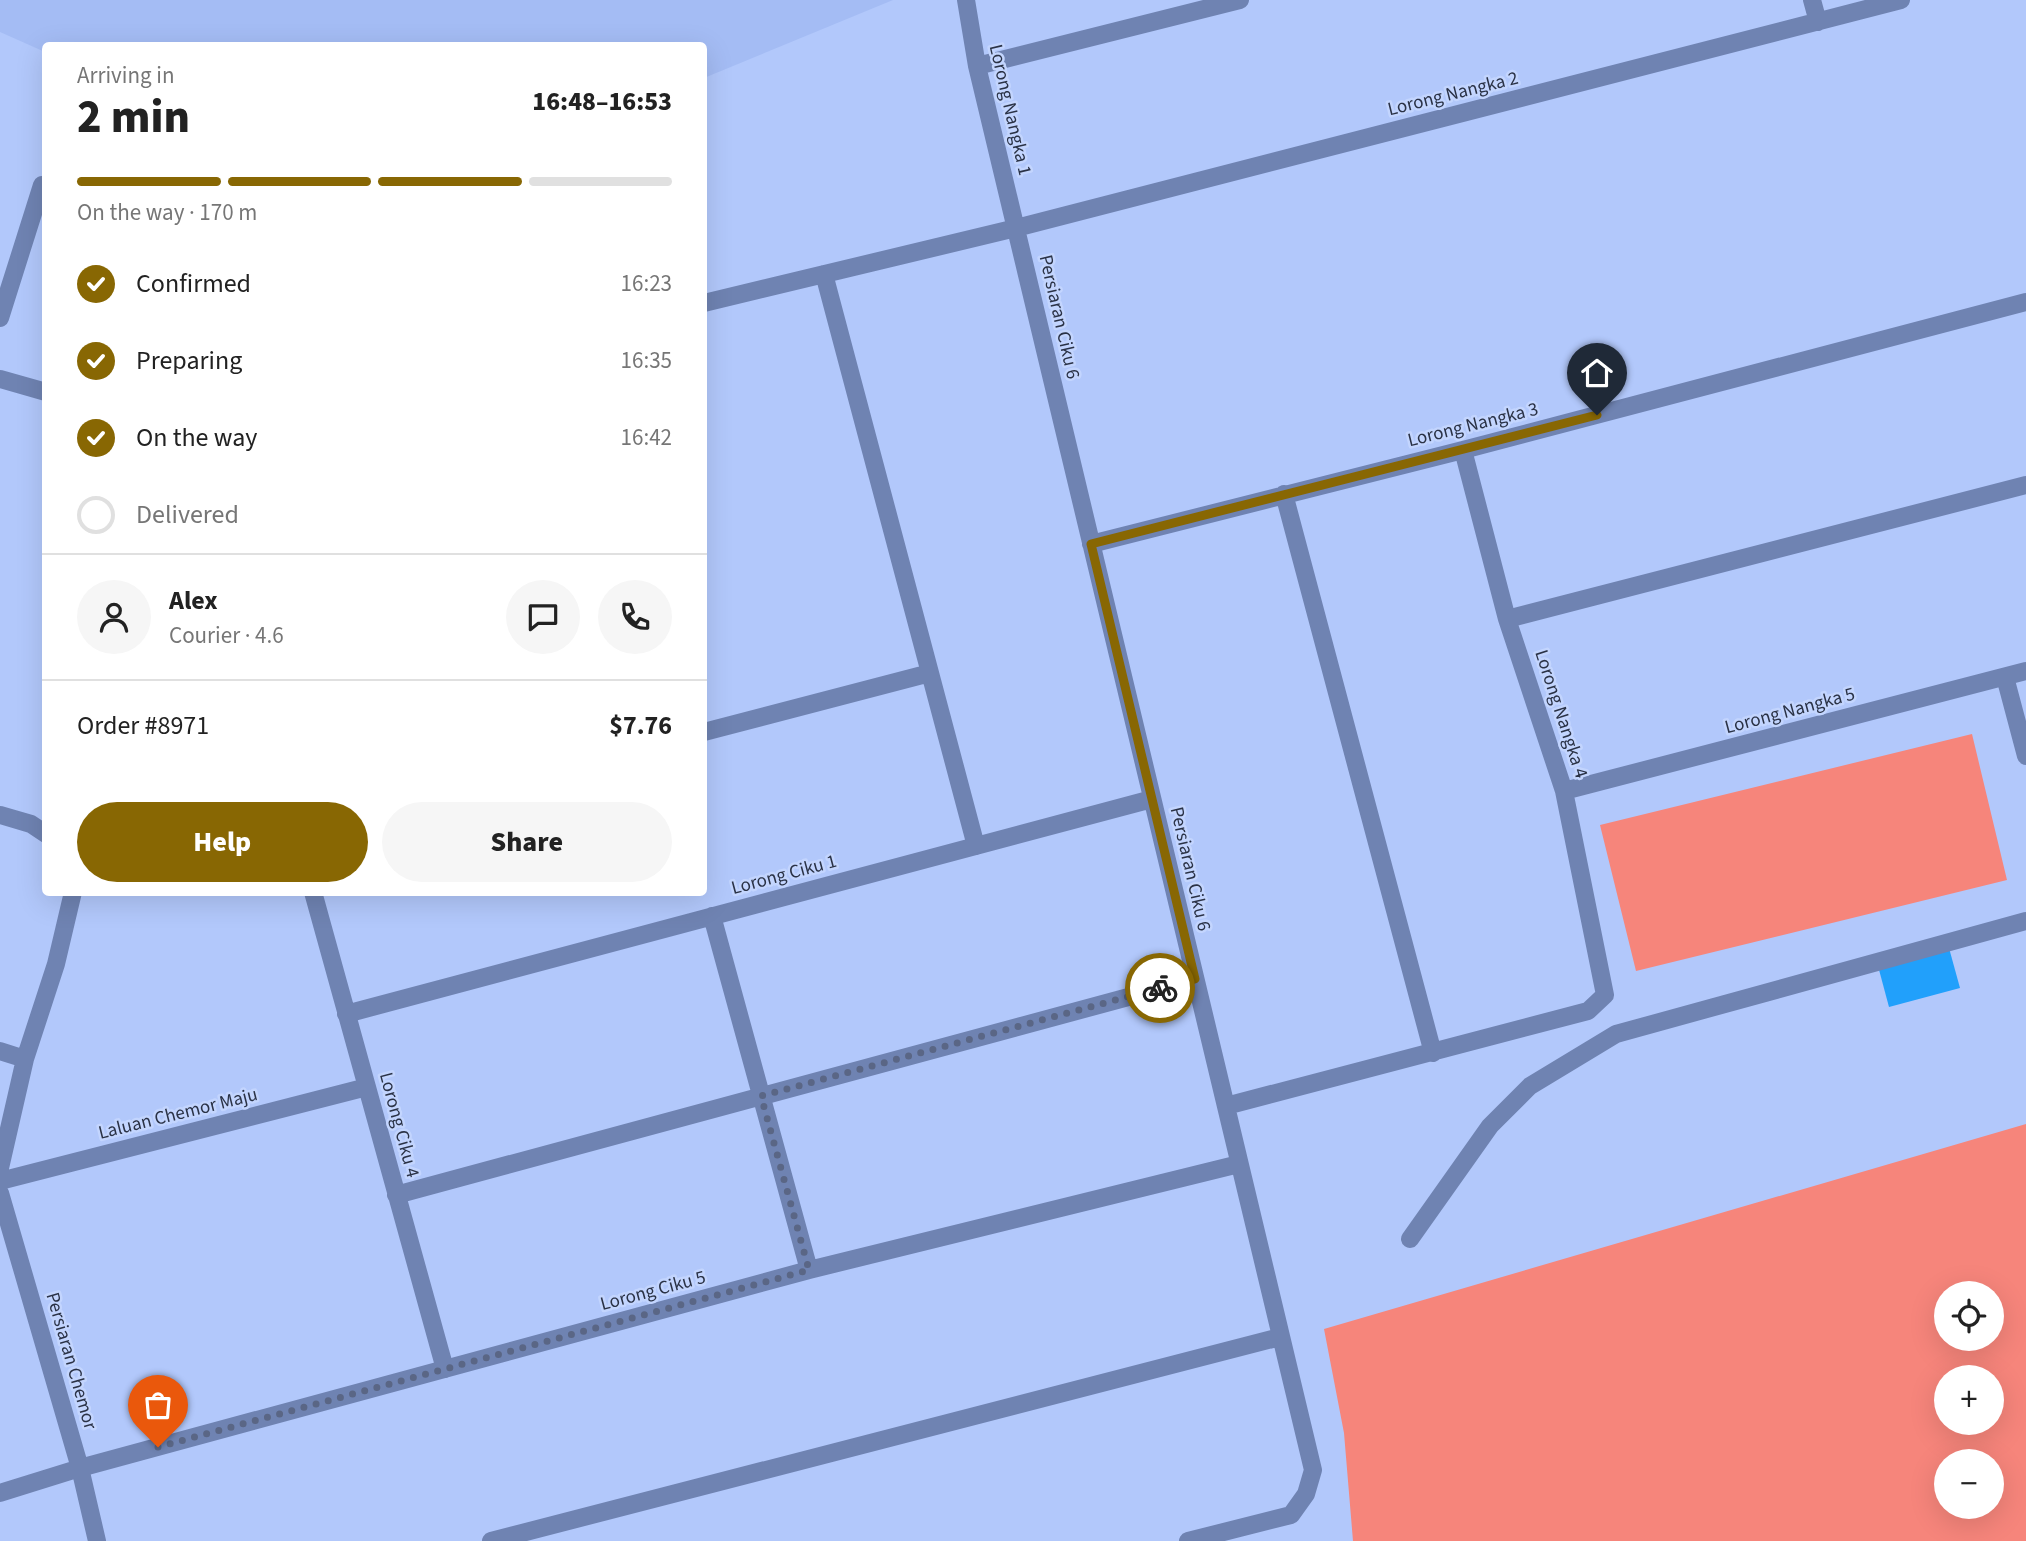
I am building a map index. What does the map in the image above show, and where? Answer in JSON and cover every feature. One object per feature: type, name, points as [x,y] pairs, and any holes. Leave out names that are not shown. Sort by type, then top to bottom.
[{"type":"street","name":"Lorong Nangka 1","points":[[967,0],[977,66],[1016,228]]},
{"type":"street","points":[[977,66],[1240,0]]},
{"type":"street","points":[[1812,0],[1818,22]]},
{"type":"street","name":"Lorong Nangka 2","points":[[707,302],[1016,228],[1901,0]]},
{"type":"street","points":[[0,318],[42,185]]},
{"type":"street","name":"Persiaran Ciku 6","points":[[1016,228],[1313,1470],[1306,1494],[1291,1515],[1188,1541]]},
{"type":"street","points":[[824,274],[976,846]]},
{"type":"street","name":"Lorong Nangka 3","points":[[1091,544],[1463,450],[2026,302]]},
{"type":"street","points":[[0,379],[42,391]]},
{"type":"street","name":"Lorong Nangka 4","points":[[1433,1053],[1588,1011],[1605,995],[1564,791],[1507,619],[1463,450]]},
{"type":"street","points":[[1507,619],[2026,485]]},
{"type":"street","points":[[1226,1106],[1433,1053],[1283,494]]},
{"type":"street","name":"Lorong Nangka 5","points":[[1564,791],[2026,671]]},
{"type":"street","points":[[707,731],[930,673]]},
{"type":"street","points":[[2005,677],[2026,755]]},
{"type":"street","name":"Lorong Ciku 1","points":[[346,1014],[1152,799]]},
{"type":"street","points":[[0,816],[31,824],[42,831]]},
{"type":"street","points":[[0,1168],[25,1059],[56,964],[73,896]]},
{"type":"street","name":"Lorong Ciku 4","points":[[314,896],[444,1369]]},
{"type":"street","points":[[712,916],[809,1270]]},
{"type":"street","points":[[1410,1239],[1490,1126],[1530,1086],[1616,1034],[2026,921]]},
{"type":"street","points":[[396,1195],[1195,979]]},
{"type":"street","points":[[0,1051],[25,1059]]},
{"type":"street","name":"Laluan Chemor Maju","points":[[0,1181],[367,1087]]},
{"type":"street","name":"Lorong Ciku 5","points":[[0,1493],[80,1468],[809,1270],[1239,1164]]},
{"type":"street","name":"Persiaran Chemor","points":[[0,1193],[80,1468],[97,1541]]},
{"type":"street","points":[[491,1541],[1280,1337]]},
{"type":"shaded area","points":[[0,0],[893,0],[707,77],[707,42],[42,42],[42,51],[0,32]]},
{"type":"shaded area","points":[[1972,734],[2007,880],[1636,971],[1600,825]]},
{"type":"shaded area","points":[[2026,1124],[2026,1541],[1353,1541],[1344,1433],[1324,1329]]},
{"type":"building","points":[[1949,948],[1960,988],[1889,1007],[1878,966]]},
{"type":"way so far","points":[[158,1447],[809,1270],[761,1096],[1160,988]]},
{"type":"route","points":[[1160,988],[1195,979],[1091,544],[1597,415]]}]
